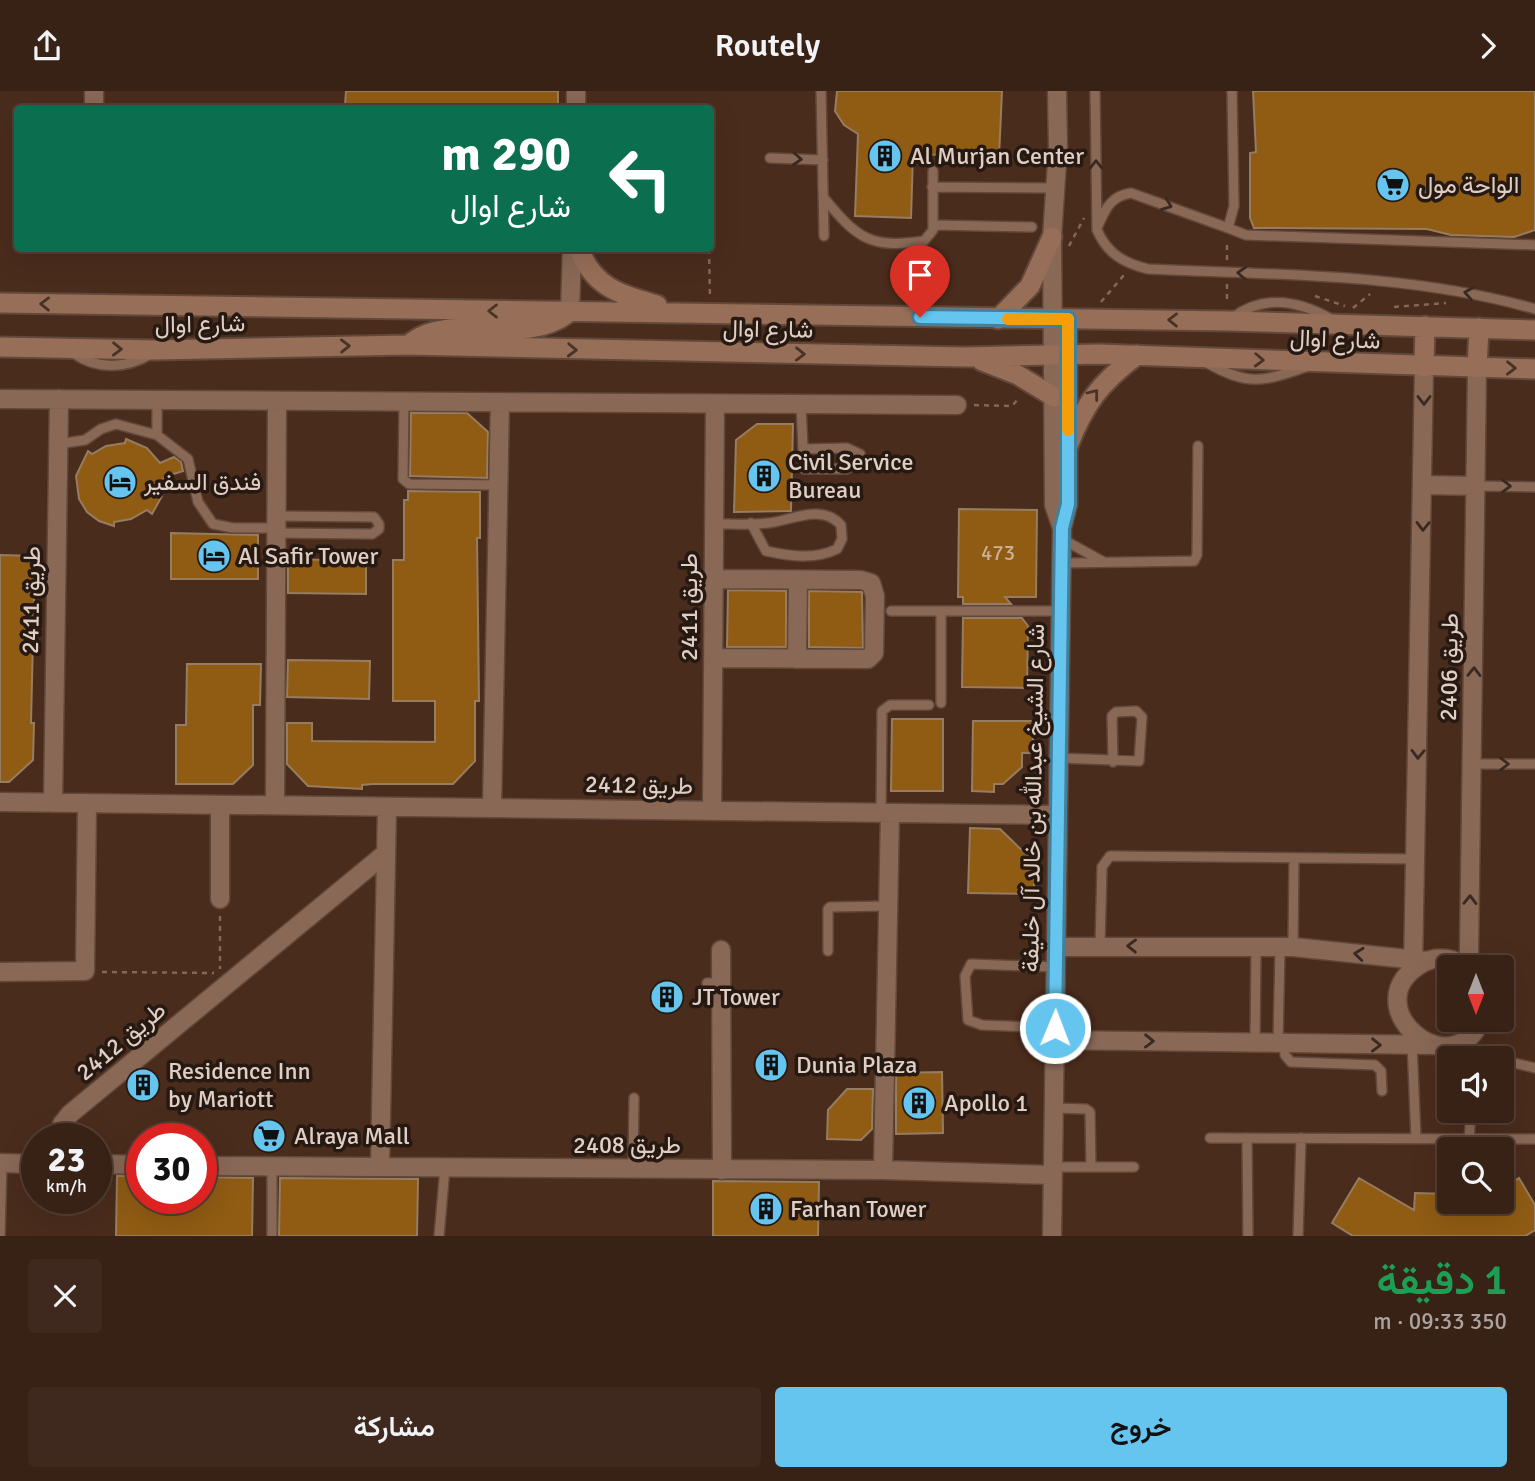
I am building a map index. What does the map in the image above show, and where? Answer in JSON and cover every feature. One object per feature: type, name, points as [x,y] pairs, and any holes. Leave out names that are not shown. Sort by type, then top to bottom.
[{"type":"main road","points":[[998,319],[1030,286],[1052,237]]},
{"type":"main road","points":[[580,252],[591,273],[604,285],[622,295],[682,312]]},
{"type":"main road","name":"شارع اوال","points":[[0,303],[1228,321],[1535,330]]},
{"type":"main road","points":[[408,345],[433,332],[545,325],[570,311]]},
{"type":"main road","points":[[1424,367],[1425,326]]},
{"type":"main road","points":[[1477,368],[1479,328]]},
{"type":"main road","name":"شارع اوال","points":[[0,347],[156,350],[408,345],[964,357],[1137,355],[1535,369]]},
{"type":"main road","points":[[1068,446],[1089,400],[1104,383],[1137,355]]},
{"type":"main road","points":[[964,357],[1018,375],[1054,397]]},
{"type":"street","name":"شارع الشيخ عبدالله بن خالد آل خليفة","points":[[1052,1236],[1061,563],[1062,533],[1068,504],[1068,446],[1052,237],[1058,148],[1057,91]]},
{"type":"street","points":[[570,311],[572,252]]},
{"type":"street","name":"شارع الشيخ عبدالله بن خالد آل خليفة","points":[[1060,354],[1054,397],[1054,505],[1062,533]]},
{"type":"street","name":"طريق 2406","points":[[1418,963],[1416,859],[1424,367]]},
{"type":"street","name":"طريق 2406","points":[[1469,955],[1477,368]]},
{"type":"street","points":[[0,399],[957,405]]},
{"type":"street","name":"طريق 2411","points":[[53,803],[59,399]]},
{"type":"street","points":[[275,805],[277,401]]},
{"type":"street","points":[[492,806],[499,402]]},
{"type":"street","name":"طريق 2411","points":[[712,811],[715,404]]},
{"type":"street","points":[[1424,485],[1477,486]]},
{"type":"street","points":[[713,579],[871,583],[876,596],[874,653],[868,659],[713,658]]},
{"type":"street","points":[[797,659],[798,580]]},
{"type":"street","name":"طريق 2412","points":[[0,802],[1058,815]]},
{"type":"street","points":[[0,972],[85,971],[86,803]]},
{"type":"street","points":[[220,805],[220,899]]},
{"type":"street","points":[[380,1167],[387,807]]},
{"type":"street","points":[[883,1170],[888,906],[885,813]]},
{"type":"street","name":"طريق 2412","points":[[63,1123],[386,853]]},
{"type":"street","points":[[1056,947],[1287,948],[1418,963],[1437,961]]},
{"type":"street","points":[[721,950],[714,983],[714,1011],[722,1170]]},
{"type":"street","points":[[1411,1039],[1398,1001],[1405,978],[1418,963]]},
{"type":"street","points":[[1055,1034],[1255,1043],[1330,1044],[1411,1039],[1448,1046]]},
{"type":"street","points":[[1,1163],[21,1164]]},
{"type":"street","name":"طريق 2408","points":[[217,1165],[1053,1171]]},
{"type":"lane","points":[[821,91],[824,236]]},
{"type":"lane","points":[[1058,148],[1067,91]]},
{"type":"lane","points":[[1095,91],[1097,230],[1114,255],[1132,266],[1384,281],[1474,294],[1535,309]]},
{"type":"lane","points":[[1228,228],[1234,206],[1232,91]]},
{"type":"lane","points":[[770,158],[823,160]]},
{"type":"lane","points":[[824,198],[850,229],[868,240],[924,241],[932,235],[933,171]]},
{"type":"lane","points":[[932,187],[1055,188]]},
{"type":"lane","points":[[1097,230],[1108,204],[1122,194],[1131,193],[1246,236],[1535,245]]},
{"type":"lane","points":[[933,226],[1032,227]]},
{"type":"lane","points":[[157,399],[157,435]]},
{"type":"lane","points":[[404,402],[403,479],[409,484],[498,485]]},
{"type":"lane","points":[[801,405],[803,449],[804,469],[847,469],[859,460],[860,454],[853,449],[803,449]]},
{"type":"lane","points":[[58,444],[85,440],[101,429],[116,424],[157,435],[188,459],[198,502],[213,524],[233,528],[374,517],[379,524],[379,530],[372,534],[276,526]]},
{"type":"lane","points":[[1061,563],[1188,564],[1196,558],[1198,446]]},
{"type":"lane","points":[[1477,486],[1535,487]]},
{"type":"lane","points":[[714,524],[771,522],[797,515],[820,514],[834,517],[841,525],[842,539],[837,549],[826,555],[783,555],[766,551],[751,523]]},
{"type":"lane","points":[[1062,533],[1107,563]]},
{"type":"lane","points":[[891,611],[1060,611]]},
{"type":"lane","points":[[941,611],[942,702]]},
{"type":"lane","points":[[885,813],[882,711],[890,705],[929,705]]},
{"type":"lane","points":[[1059,758],[1113,762],[1137,763],[1141,758],[1142,717],[1136,711],[1116,712],[1112,716],[1113,762]]},
{"type":"lane","points":[[1472,764],[1535,764]]},
{"type":"lane","points":[[1100,946],[1102,867],[1110,856],[1416,859]]},
{"type":"lane","points":[[1294,858],[1281,1043],[1284,1055],[1291,1062],[1375,1065],[1381,1071],[1382,1091]]},
{"type":"lane","points":[[828,951],[830,907],[888,906]]},
{"type":"lane","points":[[1255,1043],[1256,948]]},
{"type":"lane","points":[[1055,967],[971,964],[965,976],[968,1020],[982,1025],[1055,1034]]},
{"type":"lane","points":[[1411,1039],[1416,1139]]},
{"type":"lane","points":[[1329,1063],[1330,1044]]},
{"type":"lane","points":[[1514,1063],[1535,1068]]},
{"type":"lane","points":[[633,1170],[634,1098]]},
{"type":"lane","points":[[1054,1108],[1086,1109],[1090,1112],[1091,1167]]},
{"type":"lane","points":[[1210,1138],[1437,1139]]},
{"type":"lane","points":[[1247,1138],[1248,1236]]},
{"type":"lane","points":[[1298,1236],[1301,1138]]},
{"type":"lane","points":[[1514,1139],[1535,1139]]},
{"type":"lane","points":[[0,1236],[1,1163]]},
{"type":"lane","points":[[272,1166],[272,1236]]},
{"type":"lane","points":[[1053,1171],[1091,1167],[1134,1167]]},
{"type":"lane","points":[[439,1236],[445,1168]]},
{"type":"path","points":[[1065,253],[1096,196]]},
{"type":"path","points":[[709,252],[710,312]]},
{"type":"path","points":[[1353,308],[1384,281]]},
{"type":"path","points":[[1310,295],[1353,308],[1364,308]]},
{"type":"path","points":[[1214,303],[1235,302]]},
{"type":"path","points":[[1389,307],[1454,303]]},
{"type":"path","points":[[1098,306],[1111,305]]},
{"type":"path","points":[[85,971],[220,973],[220,899]]},
{"type":"building","points":[[346,91],[558,91],[558,105],[345,105]]},
{"type":"building","name":"Al Murjan Center","points":[[837,91],[1002,91],[999,157],[913,154],[911,218],[855,216],[858,134],[844,125],[835,111]]},
{"type":"building","name":"الواحة مول","points":[[1253,91],[1535,91],[1535,230],[1514,237],[1451,235],[1427,229],[1254,228],[1250,218],[1250,153],[1256,152]]},
{"type":"building","points":[[411,413],[467,413],[488,432],[487,478],[410,476]]},
{"type":"building","name":"Civil Service Bureau","points":[[757,424],[793,424],[791,511],[734,512],[736,440]]},
{"type":"building","name":"فندق السفير","points":[[126,439],[147,448],[160,463],[174,457],[181,462],[183,471],[164,477],[162,496],[152,514],[147,510],[131,519],[114,522],[114,526],[99,521],[87,512],[79,499],[76,476],[88,451],[92,454],[106,446],[125,443]]},
{"type":"building","points":[[408,491],[480,492],[480,538],[477,538],[479,701],[475,701],[475,761],[453,784],[372,784],[362,785],[362,789],[308,786],[287,764],[287,723],[312,723],[312,741],[435,742],[435,701],[393,701],[393,560],[404,560],[404,500],[408,500]]},
{"type":"building","points":[[959,509],[1037,510],[1036,597],[1005,597],[1011,604],[963,604],[963,597],[958,597]]},
{"type":"building","name":"Al Safir Tower","points":[[171,533],[258,535],[258,579],[171,579]]},
{"type":"building","points":[[0,555],[35,556],[31,723],[34,723],[33,760],[9,782],[0,782]]},
{"type":"building","points":[[288,559],[366,561],[366,594],[288,593]]},
{"type":"building","points":[[728,590],[786,591],[786,647],[727,647]]},
{"type":"building","points":[[809,591],[862,592],[863,648],[809,647]]},
{"type":"building","points":[[963,618],[1022,618],[1028,626],[1027,688],[962,687]]},
{"type":"building","points":[[288,660],[370,661],[369,699],[287,697]]},
{"type":"building","points":[[187,664],[261,664],[260,705],[253,705],[253,765],[233,784],[176,784],[176,725],[186,725]]},
{"type":"building","points":[[892,719],[943,719],[943,791],[891,791]]},
{"type":"building","points":[[973,721],[1033,721],[1033,753],[1022,753],[1022,767],[1003,784],[994,784],[994,792],[972,791]]},
{"type":"building","points":[[970,828],[1000,829],[1034,862],[1034,894],[968,893]]},
{"type":"building","name":"Apollo 1","points":[[942,1072],[943,1133],[896,1134],[896,1073]]},
{"type":"building","points":[[847,1089],[873,1089],[872,1129],[861,1140],[827,1139],[828,1110]]},
{"type":"building","points":[[117,1176],[126,1176],[126,1214],[217,1214],[217,1177],[253,1178],[252,1236],[116,1236]]},
{"type":"building","points":[[280,1178],[418,1179],[417,1236],[279,1236]]},
{"type":"building","points":[[1359,1178],[1414,1210],[1415,1193],[1437,1194],[1437,1214],[1514,1214],[1514,1181],[1519,1178],[1535,1205],[1535,1230],[1525,1236],[1353,1236],[1332,1223]]},
{"type":"building","name":"Farhan Tower","points":[[713,1181],[819,1182],[818,1236],[713,1236]]},
{"type":"slow traffic","points":[[1008,319],[1068,319],[1068,430]]},
{"type":"place","name":"Al Murjan Center","points":[[885,156]]},
{"type":"place","name":"الواحة مول","points":[[1393,185]]},
{"type":"place","name":"Civil Service Bureau","points":[[764,476]]},
{"type":"place","name":"فندق السفير","points":[[120,482]]},
{"type":"place","name":"Al Safir Tower","points":[[214,556]]},
{"type":"place","name":"JT Tower","points":[[667,997]]},
{"type":"place","name":"Dunia Plaza","points":[[771,1065]]},
{"type":"place","name":"Residence Inn by Mariott","points":[[143,1085]]},
{"type":"place","name":"Apollo 1","points":[[919,1103]]},
{"type":"place","name":"Alraya Mall","points":[[269,1136]]},
{"type":"place","name":"Farhan Tower","points":[[766,1209]]},
{"type":"route","points":[[920,317],[1068,319],[1068,504],[1062,528],[1055,1028]]}]
